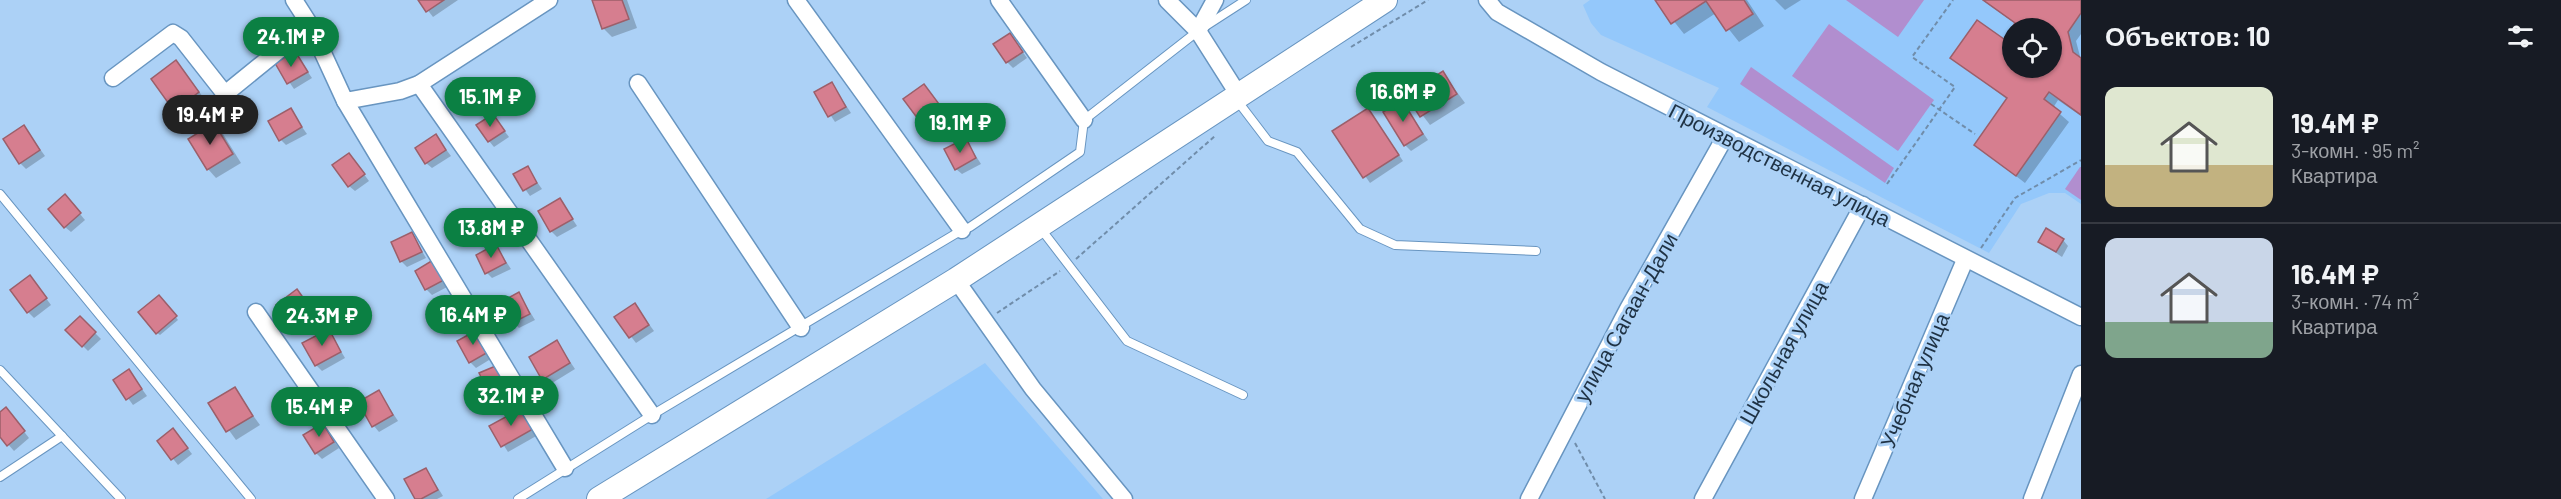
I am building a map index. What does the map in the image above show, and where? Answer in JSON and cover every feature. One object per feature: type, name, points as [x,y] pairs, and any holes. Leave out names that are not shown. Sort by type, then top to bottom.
[{"type":"main road","points":[[599,499],[956,280],[1236,95],[1385,0]]},
{"type":"street","points":[[294,0],[310,25],[345,101],[565,468]]},
{"type":"street","points":[[345,101],[399,91],[419,84],[549,0]]},
{"type":"street","points":[[796,0],[962,230]]},
{"type":"street","points":[[999,0],[1084,120]]},
{"type":"street","points":[[1167,0],[1198,32],[1236,95]]},
{"type":"street","points":[[1198,32],[1215,0]]},
{"type":"street","name":"Производственная улица","points":[[1487,0],[1497,12],[1601,72],[1863,205],[1980,268],[2081,317]]},
{"type":"street","points":[[113,78],[173,33],[181,38],[225,94],[310,25]]},
{"type":"street","points":[[638,83],[801,328]]},
{"type":"street","points":[[419,84],[652,415]]},
{"type":"street","name":"улица Сагаан-Дали","points":[[1529,499],[1725,136]]},
{"type":"street","name":"Школьная улица","points":[[1703,499],[1863,205]]},
{"type":"street","name":"Учебная улица","points":[[1863,499],[1965,260]]},
{"type":"street","points":[[956,280],[983,322],[1033,389],[1124,499]]},
{"type":"street","points":[[256,312],[386,499]]},
{"type":"street","points":[[2032,499],[2081,374]]},
{"type":"lane","points":[[518,499],[652,415],[962,230],[970,228],[1080,152],[1084,120],[1198,32],[1246,0]]},
{"type":"lane","points":[[1236,95],[1268,141],[1298,152],[1360,229],[1395,245],[1536,251]]},
{"type":"lane","points":[[0,194],[251,499]]},
{"type":"lane","points":[[1038,226],[1127,341],[1243,395]]},
{"type":"lane","points":[[0,370],[121,499]]},
{"type":"lane","points":[[0,477],[62,436]]},
{"type":"path","points":[[1347,50],[1428,0]]},
{"type":"path","points":[[1887,184],[1955,87],[1912,57],[1953,0]]},
{"type":"path","points":[[1931,104],[1975,134]]},
{"type":"path","points":[[983,322],[1069,265],[1217,134]]},
{"type":"path","points":[[1980,268],[1981,246],[2015,198],[2081,160]]},
{"type":"path","points":[[1566,427],[1605,499]]},
{"type":"shaded area","points":[[1590,0],[2081,0],[2081,204],[2065,193],[2049,193],[2021,204],[1989,253],[1707,107],[1719,88],[1601,35],[1591,23],[1583,5]]},
{"type":"shaded area","points":[[1846,0],[1924,0],[1898,37]]},
{"type":"shaded area","points":[[1829,24],[1934,100],[1898,151],[1792,76]]},
{"type":"shaded area","points":[[1751,67],[1894,168],[1885,183],[1740,84]]},
{"type":"shaded area","points":[[2081,167],[2081,200],[2065,189]]},
{"type":"shaded area","points":[[985,363],[1103,499],[766,499]]},
{"type":"building","points":[[418,0],[444,0],[426,12]]},
{"type":"building","points":[[592,0],[622,0],[629,19],[602,29]]},
{"type":"building","points":[[1655,0],[1744,0],[1753,14],[1726,31],[1706,1],[1671,24]]},
{"type":"building","points":[[1983,0],[2081,0],[2081,13],[2068,32],[2073,52],[2081,58],[2081,115],[2049,92],[2044,99],[2061,112],[2016,176],[1974,145],[2007,98],[1950,58],[1977,20],[2002,38],[2002,78],[2062,78],[2062,18],[2008,18]]},
{"type":"building","points":[[1010,33],[1023,52],[1006,63],[993,44]]},
{"type":"building","points":[[295,51],[308,72],[287,84],[275,63]]},
{"type":"building","points":[[176,60],[199,92],[174,111],[151,79]]},
{"type":"building","points":[[1443,71],[1457,94],[1420,117],[1406,95]]},
{"type":"building","points":[[832,82],[846,107],[828,117],[814,92]]},
{"type":"building","points":[[924,84],[939,104],[918,119],[903,99]]},
{"type":"building","points":[[1402,100],[1423,134],[1404,146],[1383,112]]},
{"type":"building","points":[[291,108],[302,127],[279,141],[268,121]]},
{"type":"building","points":[[1368,108],[1399,155],[1363,178],[1332,131]]},
{"type":"building","points":[[493,114],[505,131],[488,142],[476,125]]},
{"type":"building","points":[[214,123],[233,154],[207,170],[188,139]]},
{"type":"building","points":[[24,125],[40,150],[19,164],[3,139]]},
{"type":"building","points":[[436,134],[446,150],[425,164],[415,148]]},
{"type":"building","points":[[966,138],[976,158],[955,170],[944,149]]},
{"type":"building","points":[[349,153],[365,174],[348,187],[332,165]]},
{"type":"building","points":[[528,166],[537,183],[523,191],[513,174]]},
{"type":"building","points":[[65,194],[81,213],[64,228],[48,209]]},
{"type":"building","points":[[560,198],[573,219],[550,232],[538,211]]},
{"type":"building","points":[[2046,228],[2064,239],[2056,252],[2038,242]]},
{"type":"building","points":[[412,232],[422,252],[400,262],[391,242]]},
{"type":"building","points":[[496,244],[506,263],[485,274],[476,255]]},
{"type":"building","points":[[433,260],[444,280],[425,290],[415,271]]},
{"type":"building","points":[[30,275],[47,298],[27,313],[10,290]]},
{"type":"building","points":[[297,289],[314,313],[293,328],[276,305]]},
{"type":"building","points":[[519,292],[530,314],[512,323],[501,302]]},
{"type":"building","points":[[159,295],[177,316],[156,334],[138,312]]},
{"type":"building","points":[[454,300],[464,316],[448,326],[438,310]]},
{"type":"building","points":[[635,303],[649,325],[629,338],[614,317]]},
{"type":"building","points":[[80,316],[96,332],[82,347],[65,330]]},
{"type":"building","points":[[329,329],[341,352],[315,366],[302,343]]},
{"type":"building","points":[[477,330],[490,351],[469,363],[457,341]]},
{"type":"building","points":[[557,340],[570,363],[542,380],[529,357]]},
{"type":"building","points":[[498,365],[508,387],[490,395],[479,373]]},
{"type":"building","points":[[129,369],[142,389],[126,400],[113,380]]},
{"type":"building","points":[[235,387],[253,416],[226,432],[208,403]]},
{"type":"building","points":[[379,390],[393,415],[372,427],[358,402]]},
{"type":"building","points":[[6,407],[25,431],[7,446],[0,437],[0,412]]},
{"type":"building","points":[[522,408],[533,429],[501,447],[489,426]]},
{"type":"building","points":[[323,423],[334,442],[315,454],[303,435]]},
{"type":"building","points":[[173,428],[188,448],[171,460],[157,441]]},
{"type":"building","points":[[426,468],[438,490],[421,499],[415,499],[404,479]]}]
